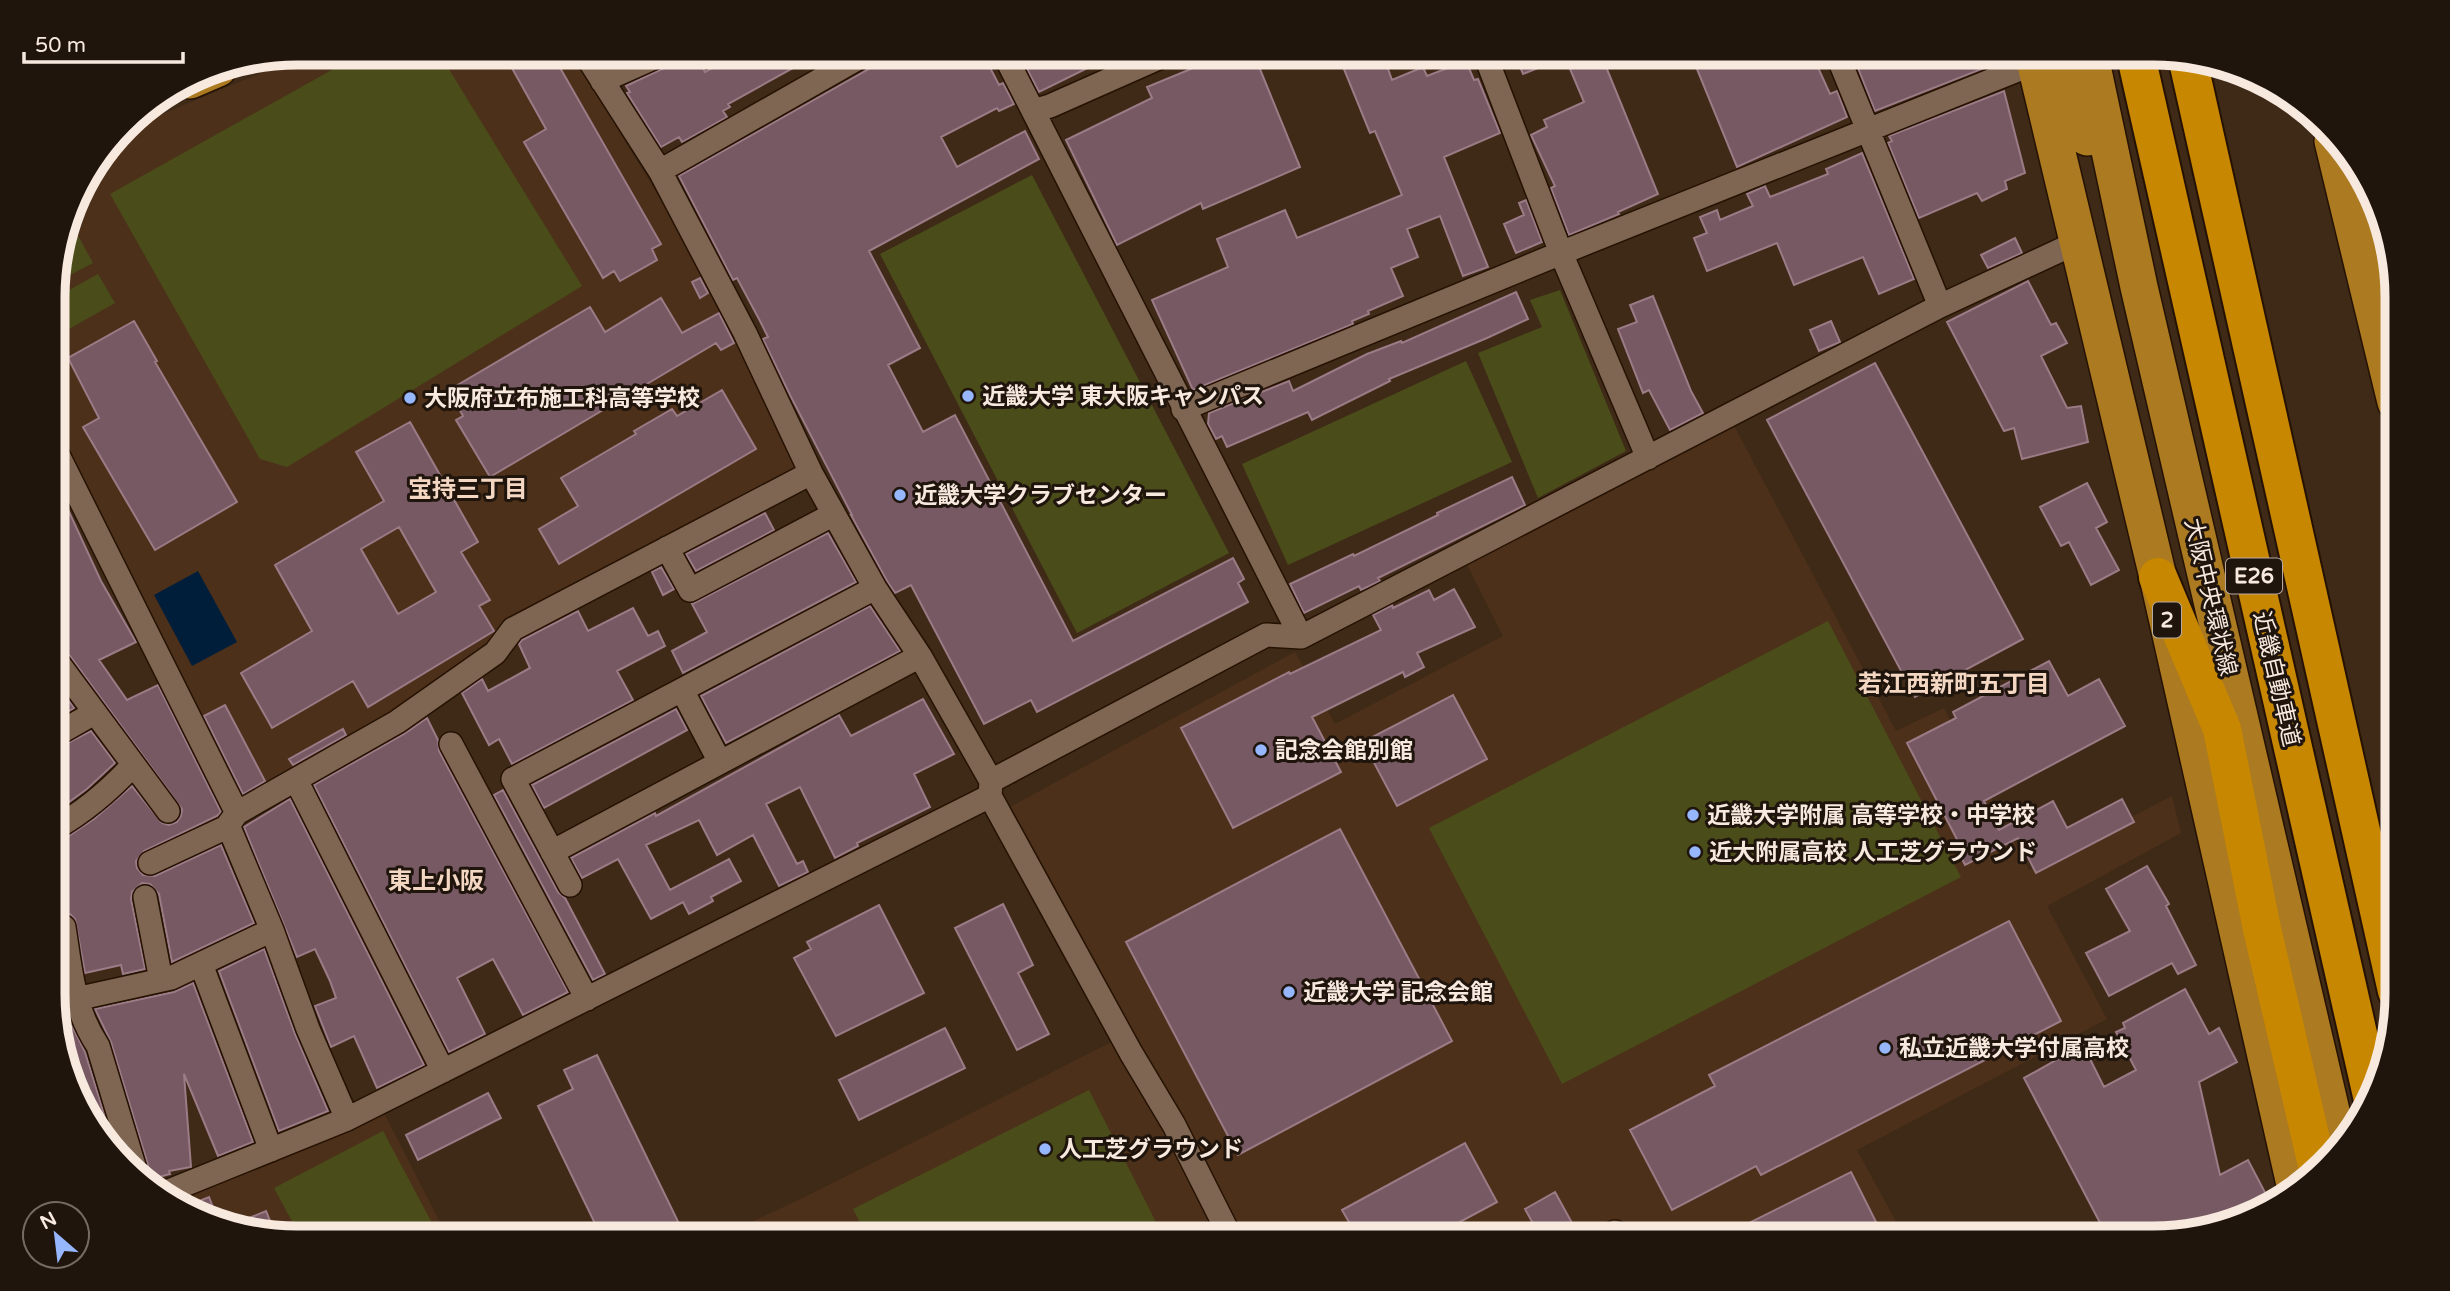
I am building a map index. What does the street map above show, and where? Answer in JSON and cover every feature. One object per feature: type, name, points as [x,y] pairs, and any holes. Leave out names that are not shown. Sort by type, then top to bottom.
[{"type":"highway","name":"近畿自動車道","points":[[2138,65],[2368,1080]]},
{"type":"highway","name":"E26","points":[[2190,68],[2385,933]]},
{"type":"highway","points":[[2158,577],[2222,729],[2262,929],[2316,1159]]},
{"type":"main road","name":"2","points":[[2044,65],[2078,242],[2158,577],[2294,1178]]},
{"type":"main road","points":[[2046,65],[2139,287]]},
{"type":"main road","name":"大阪中央環状線","points":[[2092,65],[2139,287],[2337,1135]]},
{"type":"main road","points":[[2336,155],[2385,356]]},
{"type":"street","points":[[592,65],[660,171],[745,333],[811,473],[875,588],[920,656],[1131,1053],[1174,1125],[1225,1226]]},
{"type":"street","points":[[602,81],[638,65]]},
{"type":"street","points":[[660,171],[846,65]]},
{"type":"street","points":[[1010,65],[1301,637]]},
{"type":"street","points":[[1033,111],[1143,65]]},
{"type":"street","points":[[1489,65],[1561,253],[1648,458]]},
{"type":"street","points":[[1841,65],[1940,306]]},
{"type":"street","points":[[1183,409],[2021,65]]},
{"type":"street","points":[[172,1190],[347,1119],[587,999],[990,788],[1266,635],[1301,637],[1940,306],[2078,242]]},
{"type":"street","points":[[150,863],[232,820],[397,722],[495,653],[513,629],[811,473]]},
{"type":"street","points":[[65,491],[232,820],[308,1029],[347,1119]]},
{"type":"street","points":[[667,548],[690,590],[834,514]]},
{"type":"street","points":[[570,885],[513,779],[875,588]]},
{"type":"street","points":[[552,852],[920,656]]},
{"type":"street","points":[[65,672],[168,811]]},
{"type":"street","points":[[682,690],[720,762]]},
{"type":"street","points":[[65,730],[94,713]]},
{"type":"street","points":[[451,744],[587,999]]},
{"type":"street","points":[[65,823],[111,788],[133,765]]},
{"type":"street","points":[[296,780],[443,1071]]},
{"type":"street","points":[[145,897],[161,980]]},
{"type":"street","points":[[76,999],[161,980],[272,930]]},
{"type":"street","points":[[65,933],[76,999],[87,1030],[98,1046],[131,1156]]},
{"type":"street","points":[[201,964],[271,1150]]},
{"type":"shaded area","name":"大阪府立布施工科高等学校","points":[[282,65],[578,65],[691,249],[752,364],[797,472],[487,652],[392,719],[239,804],[65,455],[65,282],[73,237],[82,208],[104,168],[145,122]]},
{"type":"shaded area","name":"近畿大学附属 高等学校・中学校","points":[[1731,420],[1896,731],[1944,708],[2029,870],[2172,796],[2181,833],[2047,906],[2107,1019],[1857,1150],[1898,1226],[1623,1226],[1620,1220],[1609,1226],[1237,1226],[1010,807],[1295,652],[1335,724],[1503,636],[1465,561]]},
{"type":"shaded area","points":[[1112,1042],[1165,1130],[1214,1226],[743,1226]]},
{"type":"shaded area","points":[[382,1109],[442,1226],[267,1224],[222,1214],[183,1196]]},
{"type":"green space","points":[[341,65],[446,65],[582,286],[287,467],[260,459],[110,194]]},
{"type":"green space","points":[[1032,175],[1229,553],[1077,633],[880,254]]},
{"type":"green space","points":[[74,233],[93,263],[66,277],[67,267]]},
{"type":"green space","points":[[98,274],[115,303],[65,331],[65,292]]},
{"type":"green space","points":[[1560,290],[1626,451],[1538,498],[1478,353],[1542,327],[1530,300]]},
{"type":"green space","points":[[1466,361],[1512,462],[1288,565],[1242,464]]},
{"type":"green space","name":"近大附属高校 人工芝グラウンド","points":[[1828,621],[1961,877],[1562,1084],[1429,828]]},
{"type":"green space","name":"人工芝グラウンド","points":[[1089,1090],[1158,1226],[862,1226],[853,1209]]},
{"type":"green space","points":[[383,1131],[434,1226],[294,1226],[274,1188]]},
{"type":"water","points":[[198,571],[237,642],[192,666],[154,595]]},
{"type":"building","points":[[510,65],[558,65],[661,244],[652,249],[657,260],[620,281],[614,271],[603,278],[524,142],[546,129]]},
{"type":"building","points":[[671,65],[702,65],[705,72],[718,65],[798,65],[728,104],[730,107],[723,111],[727,117],[682,142],[679,137],[661,147],[627,93],[630,92],[626,86]]},
{"type":"building","points":[[876,65],[989,65],[999,85],[1003,83],[1014,104],[999,111],[997,108],[941,137],[957,167],[1025,131],[1039,159],[869,251],[920,348],[888,365],[923,432],[955,415],[1073,641],[1233,558],[1244,579],[1238,583],[1248,602],[1037,712],[1031,700],[984,724],[911,585],[895,593],[887,581],[790,395],[763,339],[768,337],[760,321],[737,278],[733,280],[679,176]]},
{"type":"building","points":[[1025,65],[1094,65],[1039,92]]},
{"type":"building","points":[[1200,65],[1258,65],[1300,167],[1203,209],[1201,203],[1117,245],[1066,140],[1152,98],[1147,87]]},
{"type":"building","points":[[1342,65],[1387,65],[1392,80],[1423,67],[1427,76],[1456,65],[1468,65],[1474,80],[1478,79],[1500,133],[1444,157],[1488,267],[1463,276],[1440,216],[1407,229],[1418,257],[1391,268],[1403,296],[1368,311],[1369,314],[1352,321],[1353,324],[1193,390],[1152,300],[1228,267],[1217,239],[1285,210],[1297,238],[1402,195],[1375,131],[1370,133]]},
{"type":"building","points":[[1519,65],[1545,65],[1523,74]]},
{"type":"building","points":[[1568,65],[1605,65],[1658,194],[1569,235],[1551,188],[1555,186],[1531,135],[1547,127],[1544,120],[1584,102]]},
{"type":"building","points":[[1695,65],[1817,65],[1830,94],[1837,91],[1847,117],[1737,167]]},
{"type":"building","points":[[1857,65],[1992,65],[1875,111]]},
{"type":"building","points":[[2004,91],[2025,173],[2005,181],[2007,189],[1982,201],[1977,193],[1919,218],[1888,143],[1892,141],[1889,136]]},
{"type":"building","points":[[1862,153],[1914,279],[1879,294],[1863,257],[1794,285],[1777,243],[1707,271],[1694,238],[1707,233],[1700,217],[1717,210],[1720,220],[1753,206],[1747,194],[1765,186],[1770,197],[1828,174],[1826,169]]},
{"type":"building","points":[[1526,200],[1542,242],[1516,253],[1504,224],[1524,215],[1519,203]]},
{"type":"building","points":[[2015,238],[2022,253],[1988,268],[1981,255]]},
{"type":"building","points":[[700,278],[708,293],[700,298],[692,282]]},
{"type":"building","points":[[2028,281],[2051,325],[2056,323],[2067,343],[2041,356],[2067,408],[2081,406],[2088,442],[2022,459],[2014,428],[2004,431],[1947,322]]},
{"type":"building","points":[[1516,292],[1528,319],[1389,379],[1390,381],[1312,420],[1308,412],[1227,447],[1222,436],[1216,439],[1208,424],[1209,413],[1289,381],[1293,391],[1367,354],[1401,341],[1402,343]]},
{"type":"building","points":[[1653,296],[1691,391],[1703,413],[1670,430],[1649,390],[1643,393],[1618,329],[1637,322],[1630,305]]},
{"type":"building","points":[[661,298],[682,333],[719,313],[734,343],[721,350],[716,343],[490,477],[456,420],[463,416],[449,390],[590,307],[605,332]]},
{"type":"building","points":[[134,321],[237,502],[155,550],[83,427],[99,418],[68,358]]},
{"type":"building","points":[[1831,321],[1840,342],[1819,351],[1810,330]]},
{"type":"building","points":[[1875,363],[2023,639],[1915,697],[1767,420]]},
{"type":"building","points":[[722,390],[756,449],[559,564],[539,529],[578,506],[561,478],[636,434],[634,431],[672,409],[677,416]]},
{"type":"building","points":[[410,422],[478,542],[461,552],[490,600],[479,606],[494,631],[368,707],[353,681],[272,728],[241,673],[312,631],[275,565],[384,501],[356,452]],"holes":[[[399,527],[436,592],[398,614],[361,549]]]},
{"type":"building","points":[[1512,477],[1525,505],[1378,578],[1380,581],[1361,590],[1359,586],[1304,613],[1290,584],[1353,554],[1354,556]]},
{"type":"building","points":[[2087,483],[2107,522],[2096,528],[2119,570],[2091,585],[2069,542],[2061,546],[2040,507]]},
{"type":"building","points":[[65,503],[101,581],[136,642],[99,660],[127,700],[158,685],[221,812],[144,851],[136,861],[137,868],[143,875],[155,876],[221,845],[254,923],[172,962],[159,894],[150,884],[142,883],[132,892],[131,899],[145,969],[123,974],[121,965],[85,973],[75,919],[65,913],[65,838],[94,819],[132,786],[162,823],[169,825],[177,822],[182,809],[65,652]]},
{"type":"building","points":[[765,513],[774,530],[696,571],[686,554]]},
{"type":"building","points":[[828,533],[856,582],[683,673],[672,651],[707,632],[692,604]]},
{"type":"building","points":[[661,567],[674,589],[663,595],[652,572]]},
{"type":"building","points":[[1454,589],[1475,627],[1417,653],[1424,667],[1405,677],[1403,672],[1312,717],[1341,772],[1233,828],[1181,728],[1289,672],[1290,674],[1381,630],[1373,615],[1392,605],[1393,608],[1429,590],[1434,600]]},
{"type":"building","points":[[870,606],[900,651],[726,743],[701,696]]},
{"type":"building","points":[[633,608],[648,636],[658,631],[665,646],[617,671],[633,700],[512,764],[499,739],[489,745],[462,693],[482,679],[488,691],[530,668],[519,644],[522,640],[578,611],[588,631]]},
{"type":"building","points":[[2049,661],[2068,696],[2099,679],[2125,726],[1984,801],[1999,830],[2053,801],[2067,828],[2122,799],[2134,822],[2036,873],[2018,838],[1965,865],[1958,851],[1962,849],[1907,743],[1956,718],[1953,712]]},
{"type":"building","points":[[1453,695],[1487,759],[1397,806],[1363,742]]},
{"type":"building","points":[[65,696],[74,708],[65,713]]},
{"type":"building","points":[[923,699],[954,754],[914,774],[930,807],[857,843],[858,846],[835,858],[800,787],[766,804],[797,864],[803,861],[808,872],[779,886],[753,835],[717,855],[699,820],[646,845],[670,890],[729,859],[741,881],[711,897],[713,901],[689,914],[683,902],[651,919],[618,859],[582,878],[571,858],[655,813],[656,816],[839,715],[851,736]]},
{"type":"building","points":[[225,705],[265,781],[243,794],[204,716]]},
{"type":"building","points":[[676,709],[687,730],[544,808],[532,785]]},
{"type":"building","points":[[427,718],[438,740],[439,751],[568,992],[523,1015],[493,959],[457,978],[485,1034],[449,1052],[314,785]]},
{"type":"building","points":[[343,729],[346,735],[293,765],[289,759]]},
{"type":"building","points":[[91,731],[115,763],[65,805],[65,744]]},
{"type":"building","points":[[503,790],[605,974],[593,980],[494,795]]},
{"type":"building","points":[[290,799],[424,1065],[377,1088],[354,1036],[331,1047],[315,1006],[336,998],[330,981],[315,949],[297,957],[244,827]]},
{"type":"building","name":"近畿大学 記念会館","points":[[1340,829],[1452,1041],[1238,1155],[1126,942]]},
{"type":"building","points":[[2147,866],[2169,904],[2166,906],[2196,965],[2178,974],[2172,963],[2109,996],[2086,953],[2130,931],[2106,889]]},
{"type":"building","points":[[1003,904],[1033,965],[1018,973],[1049,1034],[1017,1050],[955,928]]},
{"type":"building","points":[[879,905],[924,993],[836,1036],[794,958],[811,949],[807,942]]},
{"type":"building","name":"私立近畿大学付属高校","points":[[2009,921],[2061,1021],[1761,1175],[1756,1166],[1672,1210],[1630,1130],[1715,1086],[1709,1075]]},
{"type":"building","points":[[264,949],[295,1034],[328,1111],[279,1131],[219,971]]},
{"type":"building","points":[[193,983],[253,1142],[218,1156],[184,1074],[191,1167],[169,1171],[170,1174],[156,1178],[147,1170],[148,1165],[111,1042],[95,1009],[174,992]]},
{"type":"building","points":[[2185,989],[2209,1034],[2219,1028],[2237,1062],[2199,1082],[2220,1175],[2248,1160],[2267,1196],[2228,1214],[2198,1222],[2168,1226],[2102,1226],[2024,1078],[2083,1045],[2104,1087],[2136,1070],[2116,1032],[2125,1028],[2123,1023]]},
{"type":"building","points":[[72,1026],[85,1052],[108,1128],[82,1083],[68,1027]]},
{"type":"building","points":[[945,1028],[965,1068],[859,1120],[839,1080]]},
{"type":"building","points":[[597,1055],[680,1226],[596,1226],[538,1106],[573,1089],[564,1070]]},
{"type":"building","points":[[488,1093],[501,1118],[418,1160],[406,1135]]},
{"type":"building","points":[[1465,1143],[1497,1202],[1452,1226],[1351,1226],[1342,1210]]},
{"type":"building","points":[[1851,1172],[1878,1226],[1743,1226]]},
{"type":"building","points":[[1555,1192],[1574,1226],[1534,1226],[1525,1209]]},
{"type":"building","points":[[209,1197],[214,1211],[195,1203]]},
{"type":"building","points":[[266,1211],[271,1224],[267,1224],[245,1220]]},
{"type":"place","name":"近畿大学 東大阪キャンパス","points":[[968,396]]},
{"type":"place","name":"大阪府立布施工科高等学校","points":[[410,398]]},
{"type":"place","name":"近畿大学クラブセンター","points":[[900,495]]},
{"type":"place","name":"記念会館別館","points":[[1261,750]]},
{"type":"place","name":"近畿大学附属 高等学校・中学校","points":[[1693,815]]},
{"type":"place","name":"近大附属高校 人工芝グラウンド","points":[[1695,852]]},
{"type":"place","name":"近畿大学 記念会館","points":[[1289,992]]},
{"type":"place","name":"私立近畿大学付属高校","points":[[1885,1048]]},
{"type":"place","name":"人工芝グラウンド","points":[[1045,1149]]},
{"type":"district","name":"宝持三丁目","points":[[468,489]]},
{"type":"district","name":"若江西新町五丁目","points":[[1954,684]]},
{"type":"district","name":"東上小阪","points":[[436,881]]}]
